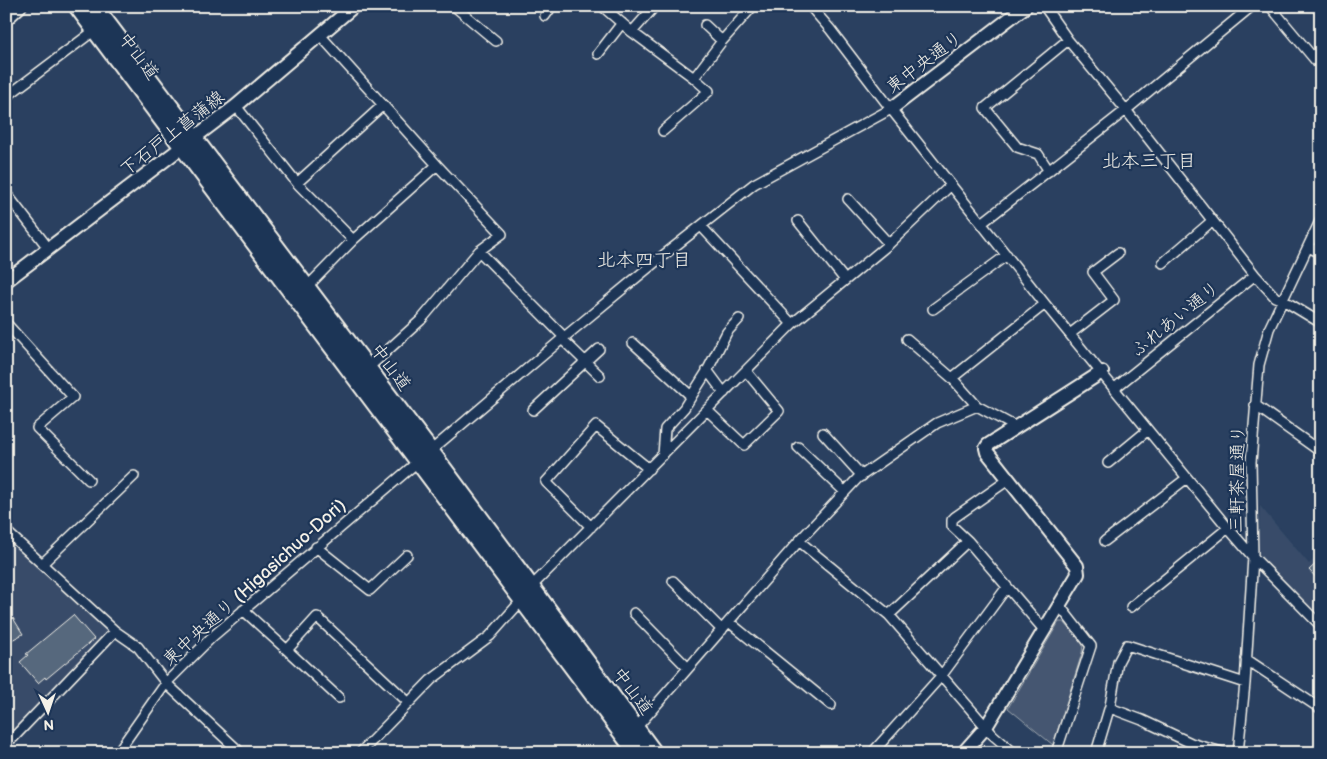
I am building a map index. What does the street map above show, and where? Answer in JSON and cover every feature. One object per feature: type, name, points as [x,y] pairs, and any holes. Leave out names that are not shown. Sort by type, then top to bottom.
[{"type":"highway","name":"中山道","points":[[77,6],[94,30],[307,287],[367,369],[425,456]]},
{"type":"highway","name":"中山道","points":[[94,6],[188,142],[425,456],[526,594],[630,750]]},
{"type":"highway","name":"中山道","points":[[526,594],[636,728],[654,753]]},
{"type":"street","points":[[6,19],[20,6]]},
{"type":"street","name":"下石戸上菖蒲線","points":[[6,281],[236,106],[354,6]]},
{"type":"street","points":[[454,6],[496,40]]},
{"type":"street","points":[[545,16],[552,6]]},
{"type":"street","points":[[602,6],[632,32],[709,90],[663,131]]},
{"type":"street","points":[[632,32],[655,6]]},
{"type":"street","points":[[694,78],[722,40],[752,6]]},
{"type":"street","points":[[810,6],[1070,334],[1228,528],[1253,557],[1321,626]]},
{"type":"street","name":"東中央通り","points":[[891,109],[1026,6]]},
{"type":"street","points":[[1044,6],[1068,40],[1126,110],[1255,276],[1275,297],[1321,323]]},
{"type":"street","points":[[982,223],[1049,172],[1252,6]]},
{"type":"street","points":[[1270,6],[1321,68]]},
{"type":"street","points":[[598,54],[622,23]]},
{"type":"street","points":[[705,25],[722,40]]},
{"type":"street","points":[[6,97],[94,30]]},
{"type":"street","points":[[320,35],[502,234],[479,251],[421,320],[367,369]]},
{"type":"street","points":[[1049,172],[1038,154],[1017,147],[985,108],[1068,40]]},
{"type":"street","points":[[297,183],[383,105]]},
{"type":"street","points":[[236,106],[297,183],[353,240]]},
{"type":"street","name":"東中央通り (Higasichuo-Dori)","points":[[117,753],[166,683],[212,637],[563,338],[754,184],[891,109]]},
{"type":"street","points":[[307,287],[353,240],[437,165]]},
{"type":"street","points":[[360,753],[431,680],[490,636],[526,594],[792,324],[889,244],[951,185]]},
{"type":"street","points":[[6,192],[49,249]]},
{"type":"street","points":[[848,199],[889,244]]},
{"type":"street","name":"三軒茶屋通り","points":[[1238,753],[1245,683],[1253,557],[1251,462],[1259,366],[1269,329],[1321,219]]},
{"type":"street","points":[[1164,263],[1212,221]]},
{"type":"street","points":[[798,222],[846,280]]},
{"type":"street","points":[[701,226],[792,324]]},
{"type":"street","points":[[1308,247],[1321,253]]},
{"type":"street","points":[[479,251],[584,362],[600,376]]},
{"type":"street","points":[[1070,334],[1114,300],[1093,272],[1118,252]]},
{"type":"street","points":[[932,310],[1007,255]]},
{"type":"street","name":"ふれあい通り","points":[[1115,388],[1255,276]]},
{"type":"street","points":[[952,378],[1046,304]]},
{"type":"street","points":[[663,455],[665,429],[684,408],[727,332],[739,319]]},
{"type":"street","points":[[6,323],[73,397],[37,428],[89,480]]},
{"type":"street","points":[[907,339],[952,378],[977,406],[1016,427]]},
{"type":"street","points":[[633,343],[691,396]]},
{"type":"street","points":[[533,410],[599,349]]},
{"type":"street","points":[[707,370],[724,393]]},
{"type":"street","points":[[707,410],[744,444],[780,411],[746,371]]},
{"type":"street","points":[[964,753],[986,726],[1078,574],[1078,570],[1008,480],[986,448],[1102,372]]},
{"type":"street","points":[[1255,405],[1321,452]]},
{"type":"street","points":[[636,728],[799,541],[845,492],[862,476],[937,424],[977,406]]},
{"type":"street","points":[[591,527],[546,482],[596,426],[648,469]]},
{"type":"street","points":[[1108,463],[1148,430]]},
{"type":"street","points":[[823,434],[862,476]]},
{"type":"street","points":[[798,446],[845,492]]},
{"type":"street","points":[[42,564],[134,476]]},
{"type":"street","points":[[1105,541],[1187,478]]},
{"type":"street","points":[[1008,480],[952,520],[952,526],[968,541],[1045,630]]},
{"type":"street","points":[[1131,607],[1228,528]]},
{"type":"street","points":[[6,530],[115,631],[138,647],[166,683],[241,753]]},
{"type":"street","points":[[799,541],[889,615],[993,735],[1014,753]]},
{"type":"street","points":[[889,615],[968,541]]},
{"type":"street","points":[[316,547],[370,590],[408,555]]},
{"type":"street","points":[[673,581],[722,630]]},
{"type":"street","points":[[872,753],[942,675],[1007,587]]},
{"type":"street","points":[[1056,753],[1091,646],[1059,605]]},
{"type":"street","points":[[243,610],[339,698]]},
{"type":"street","points":[[634,613],[688,668]]},
{"type":"street","points":[[287,650],[317,617],[409,703]]},
{"type":"street","points":[[729,622],[831,705]]},
{"type":"street","points":[[13,738],[115,631]]},
{"type":"street","points":[[1098,752],[1110,708],[1118,662],[1127,645],[1245,683]]},
{"type":"street","points":[[1246,659],[1321,709]]},
{"type":"street","points":[[1110,708],[1142,720],[1190,743],[1225,753]]},
{"type":"shaded area","points":[[1260,506],[1309,564],[1321,553],[1321,611],[1317,614],[1258,556]]},
{"type":"shaded area","points":[[6,531],[115,631],[13,738],[6,743]]},
{"type":"shaded area","points":[[1059,622],[1064,622],[1083,644],[1082,653],[1053,745],[1008,708]]},
{"type":"building","points":[[1321,559],[1321,583],[1309,570]]},
{"type":"building","points":[[73,615],[94,639],[46,679],[45,677],[38,683],[20,662],[28,655],[26,654]]},
{"type":"building","points":[[13,618],[23,634],[6,643],[6,622]]},
{"type":"district","name":"北本三丁目","points":[[1149,160]]},
{"type":"district","name":"北本四丁目","points":[[644,259]]}]
